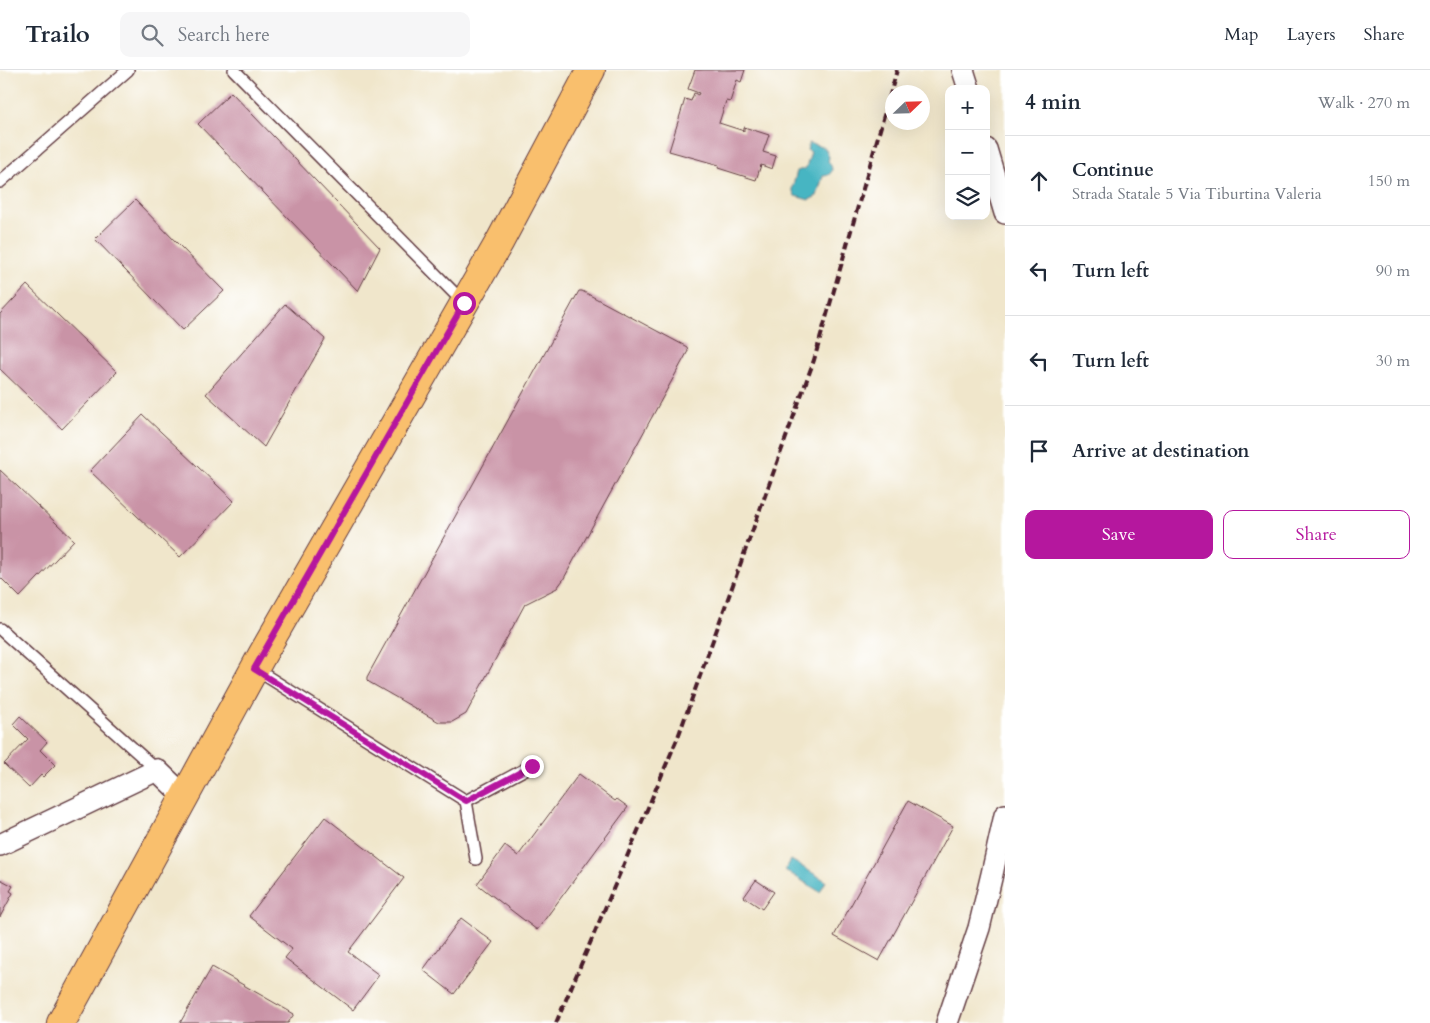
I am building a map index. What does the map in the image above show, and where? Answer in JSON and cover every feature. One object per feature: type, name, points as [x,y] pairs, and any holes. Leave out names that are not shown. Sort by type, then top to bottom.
[{"type":"main road","points":[[61,1023],[254,669],[500,241],[591,70]]},
{"type":"street","points":[[963,70],[968,85]]},
{"type":"street","points":[[990,162],[1005,213]]},
{"type":"street","points":[[0,845],[156,770],[185,797]]},
{"type":"street","points":[[947,1023],[979,928],[1005,815]]},
{"type":"lane","points":[[0,182],[128,70]]},
{"type":"lane","points":[[234,70],[464,303]]},
{"type":"lane","points":[[0,629],[156,770]]},
{"type":"lane","points":[[254,669],[466,801],[476,859]]},
{"type":"lane","points":[[466,801],[532,766]]},
{"type":"water","points":[[809,143],[825,148],[832,171],[829,175],[823,176],[817,196],[809,200],[795,196],[792,189],[797,171],[806,168],[811,152],[807,150]]},
{"type":"water","points":[[791,860],[826,881],[820,892],[785,870]]},
{"type":"building","points":[[695,70],[745,70],[741,82],[737,80],[730,102],[726,101],[719,123],[744,131],[744,127],[769,135],[763,152],[776,156],[772,169],[761,165],[756,180],[718,168],[719,165],[669,151],[685,99],[691,101],[694,93],[698,95],[699,93],[688,89]]},
{"type":"building","points":[[231,92],[380,248],[358,291],[198,124]]},
{"type":"building","points":[[135,200],[224,291],[183,330],[95,239]]},
{"type":"building","points":[[27,285],[117,372],[62,429],[0,369],[0,314]]},
{"type":"building","points":[[579,291],[687,347],[688,351],[563,580],[557,588],[525,604],[466,714],[452,722],[439,722],[369,682],[367,677]]},
{"type":"building","points":[[285,304],[325,339],[264,447],[206,394]]},
{"type":"building","points":[[143,415],[234,501],[180,557],[90,471]]},
{"type":"building","points":[[0,470],[74,540],[20,597],[0,577]]},
{"type":"building","points":[[20,716],[47,742],[40,750],[55,765],[43,777],[41,775],[29,788],[4,764],[28,739],[13,724]]},
{"type":"building","points":[[579,774],[615,801],[617,799],[628,807],[537,930],[477,884],[505,846],[518,856]]},
{"type":"building","points":[[908,801],[953,826],[879,961],[834,936]]},
{"type":"building","points":[[325,817],[404,878],[348,952],[379,975],[353,1010],[285,958],[292,949],[249,916]]},
{"type":"building","points":[[0,879],[13,886],[10,891],[13,893],[0,917]]},
{"type":"building","points":[[756,880],[774,892],[762,909],[744,897]]},
{"type":"building","points":[[461,918],[493,942],[454,994],[423,970]]},
{"type":"building","points":[[212,967],[294,1014],[288,1023],[180,1023]]},
{"type":"railway","points":[[556,1023],[678,737],[814,360],[897,70]]},
{"type":"route","points":[[464,303],[254,669],[466,801],[532,766]]}]
